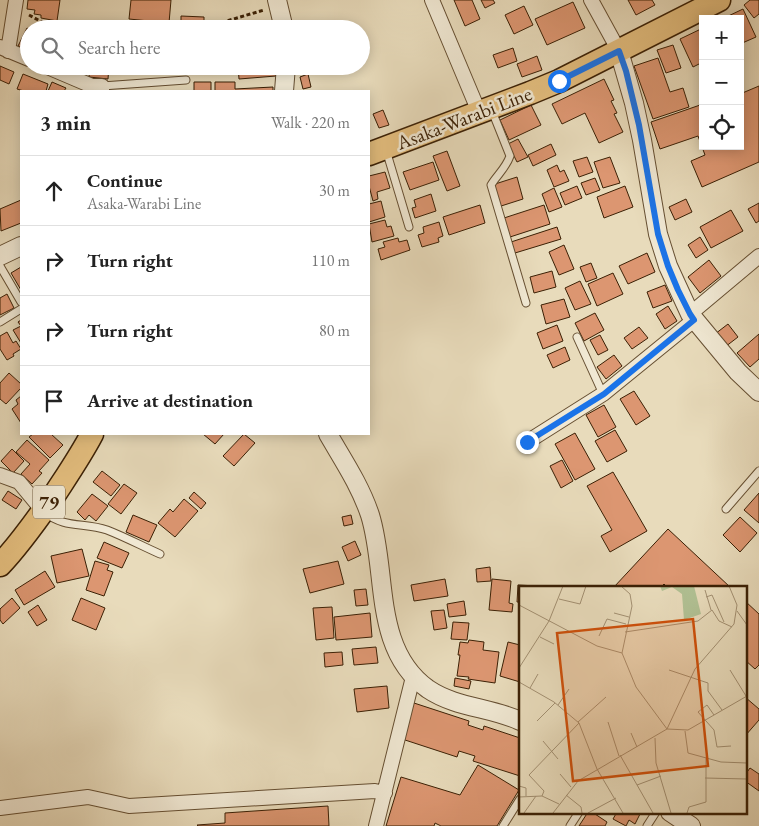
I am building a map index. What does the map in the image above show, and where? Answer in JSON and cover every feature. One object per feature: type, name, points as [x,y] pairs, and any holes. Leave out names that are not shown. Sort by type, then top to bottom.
[{"type":"main road","name":"Asaka-Warabi Line","points":[[377,150],[559,81],[719,0]]},
{"type":"main road","name":"79","points":[[0,565],[43,511],[91,435]]},
{"type":"street","points":[[16,0],[4,49],[20,55]]},
{"type":"street","points":[[432,0],[485,110]]},
{"type":"street","points":[[591,0],[619,51],[626,71],[639,125],[658,234],[668,266],[692,317],[738,372],[759,392]]},
{"type":"street","points":[[278,3],[282,20]]},
{"type":"street","points":[[66,75],[92,86],[102,88]]},
{"type":"street","points":[[284,90],[285,75]]},
{"type":"street","points":[[0,256],[20,246]]},
{"type":"street","points":[[527,442],[604,394],[759,256]]},
{"type":"street","points":[[329,435],[355,479],[370,514],[377,546],[389,630],[393,644],[413,677],[438,695],[453,702],[519,721]]},
{"type":"street","points":[[0,475],[19,482],[43,511]]},
{"type":"street","points":[[376,826],[413,677]]},
{"type":"street","points":[[0,808],[88,797],[128,806],[375,791],[385,793]]},
{"type":"street","points":[[673,814],[691,826]]},
{"type":"lane","points":[[102,88],[186,80]]},
{"type":"lane","points":[[485,110],[510,156],[507,166],[498,174],[491,185],[526,303]]},
{"type":"lane","points":[[377,150],[409,227]]},
{"type":"lane","points":[[0,266],[20,300]]},
{"type":"lane","points":[[0,322],[20,310]]},
{"type":"lane","points":[[577,337],[604,394]]},
{"type":"lane","points":[[726,509],[759,471]]},
{"type":"lane","points":[[43,511],[60,522],[105,530],[160,554]]},
{"type":"lane","points":[[503,826],[519,801]]},
{"type":"lane","points":[[570,826],[578,814]]},
{"type":"lane","points":[[647,826],[655,814]]},
{"type":"path","points":[[228,20],[278,3]]},
{"type":"building","points":[[28,0],[60,0],[57,20],[41,18],[41,15],[34,14],[35,10],[27,9]]},
{"type":"building","points":[[131,0],[171,0],[169,20],[129,19]]},
{"type":"building","points":[[454,0],[472,0],[480,19],[465,26]]},
{"type":"building","points":[[481,0],[493,0],[495,3],[485,8]]},
{"type":"building","points":[[628,0],[652,0],[655,5],[636,15]]},
{"type":"building","points":[[750,0],[759,0],[759,14],[754,18],[744,5]]},
{"type":"building","points":[[573,2],[585,28],[547,45],[535,19]]},
{"type":"building","points":[[524,6],[533,25],[514,34],[505,15]]},
{"type":"building","points":[[743,9],[756,37],[744,42],[744,15],[730,15]]},
{"type":"building","points":[[181,16],[204,17],[204,20],[181,20]]},
{"type":"building","points":[[699,30],[699,64],[693,67],[680,39]]},
{"type":"building","points":[[673,45],[681,68],[666,73],[657,50]]},
{"type":"building","points":[[513,48],[517,61],[498,68],[493,55]]},
{"type":"building","points":[[537,56],[542,70],[522,77],[517,64]]},
{"type":"building","points":[[658,58],[670,92],[683,88],[689,107],[653,119],[634,66]]},
{"type":"building","points":[[0,66],[14,72],[9,84],[0,80]]},
{"type":"building","points":[[23,75],[48,84],[46,90],[17,89]]},
{"type":"building","points":[[89,75],[108,75],[108,79],[89,77]]},
{"type":"building","points":[[239,75],[276,76],[239,79]]},
{"type":"building","points":[[308,75],[311,87],[303,89],[300,77]]},
{"type":"building","points":[[604,79],[614,100],[611,101],[617,113],[614,114],[623,132],[599,143],[585,113],[562,124],[552,104]]},
{"type":"building","points":[[52,82],[66,88],[65,90],[48,90]]},
{"type":"building","points":[[194,82],[211,82],[211,90],[194,90]]},
{"type":"building","points":[[215,82],[235,82],[235,89],[273,87],[273,90],[215,90]]},
{"type":"building","points":[[759,86],[759,162],[702,187],[691,161],[705,155],[703,150],[744,150],[744,92]]},
{"type":"building","points":[[531,105],[541,125],[509,140],[500,120]]},
{"type":"building","points":[[699,105],[699,139],[698,136],[660,149],[651,122]]},
{"type":"building","points":[[383,110],[389,125],[379,128],[373,114]]},
{"type":"building","points":[[518,139],[528,157],[517,162],[508,144]]},
{"type":"building","points":[[551,144],[556,155],[533,166],[528,155]]},
{"type":"building","points":[[447,151],[460,186],[447,191],[433,156]]},
{"type":"building","points":[[587,157],[593,172],[579,177],[573,161]]},
{"type":"building","points":[[610,157],[620,183],[603,188],[594,162]]},
{"type":"building","points":[[433,162],[439,180],[410,190],[403,172]]},
{"type":"building","points":[[557,165],[560,172],[564,170],[569,181],[554,187],[547,170]]},
{"type":"building","points":[[385,172],[390,188],[377,192],[378,199],[373,201],[370,190],[370,176]]},
{"type":"building","points":[[517,177],[523,199],[498,207],[492,185]]},
{"type":"building","points":[[595,178],[600,190],[586,195],[581,183]]},
{"type":"building","points":[[577,186],[582,198],[565,205],[560,193]]},
{"type":"building","points":[[625,186],[633,207],[604,218],[597,197]]},
{"type":"building","points":[[554,188],[562,207],[549,212],[542,194]]},
{"type":"building","points":[[431,194],[436,211],[415,218],[412,208],[416,207],[414,200]]},
{"type":"building","points":[[686,199],[692,212],[675,220],[669,207]]},
{"type":"building","points":[[20,200],[20,223],[1,231],[0,209]]},
{"type":"building","points":[[381,201],[385,217],[370,222],[370,204]]},
{"type":"building","points":[[759,203],[759,221],[756,223],[748,209]]},
{"type":"building","points":[[480,205],[485,223],[449,235],[443,217]]},
{"type":"building","points":[[544,205],[550,224],[510,237],[504,218]]},
{"type":"building","points":[[731,210],[743,231],[711,248],[700,227]]},
{"type":"building","points":[[385,220],[387,227],[391,226],[394,236],[372,242],[370,224]]},
{"type":"building","points":[[439,222],[443,236],[438,238],[439,242],[422,247],[418,235],[424,233],[423,227]]},
{"type":"building","points":[[557,227],[561,239],[515,253],[511,242]]},
{"type":"building","points":[[700,237],[708,250],[696,258],[688,245]]},
{"type":"building","points":[[398,238],[399,242],[407,240],[410,250],[381,260],[378,249],[385,247],[383,242]]},
{"type":"building","points":[[564,245],[574,269],[559,275],[549,252]]},
{"type":"building","points":[[647,253],[655,272],[628,284],[619,266]]},
{"type":"building","points":[[709,260],[721,276],[700,293],[688,277]]},
{"type":"building","points":[[591,263],[597,278],[586,282],[580,267]]},
{"type":"building","points":[[20,268],[20,288],[11,273]]},
{"type":"building","points":[[552,271],[556,287],[534,293],[530,277]]},
{"type":"building","points":[[613,273],[623,294],[597,306],[588,284]]},
{"type":"building","points":[[580,281],[591,304],[575,310],[565,288]]},
{"type":"building","points":[[665,285],[672,301],[653,308],[647,292]]},
{"type":"building","points":[[7,294],[14,308],[0,315],[0,298]]},
{"type":"building","points":[[564,299],[570,317],[546,324],[541,305]]},
{"type":"building","points":[[668,306],[677,321],[665,329],[656,314]]},
{"type":"building","points":[[595,313],[604,330],[584,341],[575,323]]},
{"type":"building","points":[[728,324],[738,337],[725,347],[715,334]]},
{"type":"building","points":[[557,325],[563,341],[543,349],[537,333]]},
{"type":"building","points":[[20,326],[20,341],[13,330]]},
{"type":"building","points":[[639,327],[648,338],[632,349],[624,338]]},
{"type":"building","points":[[7,332],[13,343],[16,341],[20,347],[20,350],[13,354],[14,356],[7,360],[0,349],[0,336]]},
{"type":"building","points":[[759,334],[759,359],[750,367],[737,353]]},
{"type":"building","points":[[600,335],[608,350],[598,355],[590,340]]},
{"type":"building","points":[[565,347],[570,360],[553,368],[547,355]]},
{"type":"building","points":[[614,355],[622,366],[606,379],[597,367]]},
{"type":"building","points":[[9,373],[20,383],[20,389],[6,404],[0,399],[0,383]]},
{"type":"building","points":[[634,391],[650,416],[636,425],[620,399]]},
{"type":"building","points":[[20,397],[20,421],[12,409],[18,404],[16,400]]},
{"type":"building","points":[[604,405],[616,427],[598,437],[586,415]]},
{"type":"building","points":[[615,430],[627,451],[607,462],[595,441]]},
{"type":"building","points":[[575,433],[595,469],[575,480],[555,444]]},
{"type":"building","points":[[32,435],[52,435],[63,445],[50,458],[29,437]]},
{"type":"building","points":[[204,435],[223,435],[215,444]]},
{"type":"building","points":[[243,435],[255,443],[234,466],[223,456]]},
{"type":"building","points":[[27,440],[49,460],[39,471],[42,473],[32,484],[21,474],[30,464],[16,452]]},
{"type":"building","points":[[12,449],[24,461],[13,473],[1,461]]},
{"type":"building","points":[[562,460],[573,481],[561,488],[550,466]]},
{"type":"building","points":[[102,471],[120,485],[111,496],[93,482]]},
{"type":"building","points":[[613,472],[647,531],[610,552],[601,536],[612,530],[587,486]]},
{"type":"building","points":[[124,484],[137,493],[121,514],[108,504]]},
{"type":"building","points":[[8,491],[22,500],[16,509],[2,500]]},
{"type":"building","points":[[194,492],[206,503],[201,509],[189,498]]},
{"type":"building","points":[[759,493],[759,523],[744,510]]},
{"type":"building","points":[[92,494],[108,506],[96,521],[89,515],[85,520],[77,512]]},
{"type":"building","points":[[184,499],[198,511],[175,537],[158,523],[170,509],[173,512]]},
{"type":"building","points":[[133,515],[157,525],[149,542],[126,532]]},
{"type":"building","points":[[351,515],[353,524],[344,526],[342,517]]},
{"type":"building","points":[[740,517],[757,533],[740,552],[723,535]]},
{"type":"building","points":[[668,529],[729,586],[666,586],[664,584],[662,586],[615,586]]},
{"type":"building","points":[[355,541],[361,555],[348,561],[342,547]]},
{"type":"building","points":[[104,542],[129,553],[122,568],[97,558]]},
{"type":"building","points":[[82,549],[89,576],[57,583],[51,556]]},
{"type":"building","points":[[95,561],[109,565],[107,570],[113,572],[104,596],[86,590]]},
{"type":"building","points":[[338,561],[344,584],[310,593],[303,569]]},
{"type":"building","points":[[490,567],[491,581],[477,582],[476,569]]},
{"type":"building","points":[[45,571],[55,587],[24,605],[15,590]]},
{"type":"building","points":[[445,579],[448,596],[414,601],[411,585]]},
{"type":"building","points":[[492,579],[511,581],[509,603],[513,604],[512,612],[489,610]]},
{"type":"building","points":[[518,585],[537,586],[519,586],[519,602],[517,602]]},
{"type":"building","points":[[366,589],[368,605],[356,606],[354,590]]},
{"type":"building","points":[[12,598],[20,608],[3,624],[0,620],[0,609]]},
{"type":"building","points":[[81,598],[105,608],[96,630],[72,620]]},
{"type":"building","points":[[464,601],[466,615],[449,617],[447,604]]},
{"type":"building","points":[[746,602],[759,614],[759,665],[755,669],[746,661]]},
{"type":"building","points":[[38,605],[47,620],[37,626],[28,612]]},
{"type":"building","points":[[332,607],[334,638],[316,640],[313,608]]},
{"type":"building","points":[[444,610],[447,628],[434,630],[431,611]]},
{"type":"building","points":[[370,613],[372,637],[336,640],[334,617]]},
{"type":"building","points":[[453,622],[469,623],[467,640],[451,639]]},
{"type":"building","points":[[469,640],[484,642],[483,650],[499,652],[495,683],[457,676],[460,642],[468,643]]},
{"type":"building","points":[[508,642],[519,645],[519,682],[500,676]]},
{"type":"building","points":[[376,647],[378,663],[354,665],[352,649]]},
{"type":"building","points":[[342,652],[343,665],[325,667],[324,653]]},
{"type":"building","points":[[455,678],[471,681],[469,689],[454,686]]},
{"type":"building","points":[[387,686],[389,708],[357,712],[354,689]]},
{"type":"building","points":[[746,698],[759,709],[759,720],[746,735]]},
{"type":"building","points":[[414,703],[469,721],[468,725],[483,730],[484,726],[519,738],[519,776],[473,761],[475,756],[459,751],[457,757],[402,739]]},
{"type":"building","points":[[478,765],[519,790],[497,826],[441,826],[435,823],[434,826],[386,826],[401,777],[460,795]]},
{"type":"building","points":[[750,768],[759,774],[759,791],[746,782],[746,774]]},
{"type":"building","points":[[328,806],[329,826],[197,825],[225,823],[225,813]]},
{"type":"building","points":[[587,814],[595,814],[607,822],[605,826],[579,826]]},
{"type":"building","points":[[616,814],[640,814],[635,824],[629,820],[626,826],[613,819]]},
{"type":"route","points":[[527,442],[604,394],[694,320],[678,290],[658,234],[639,125],[626,71],[619,51],[559,81]]}]
